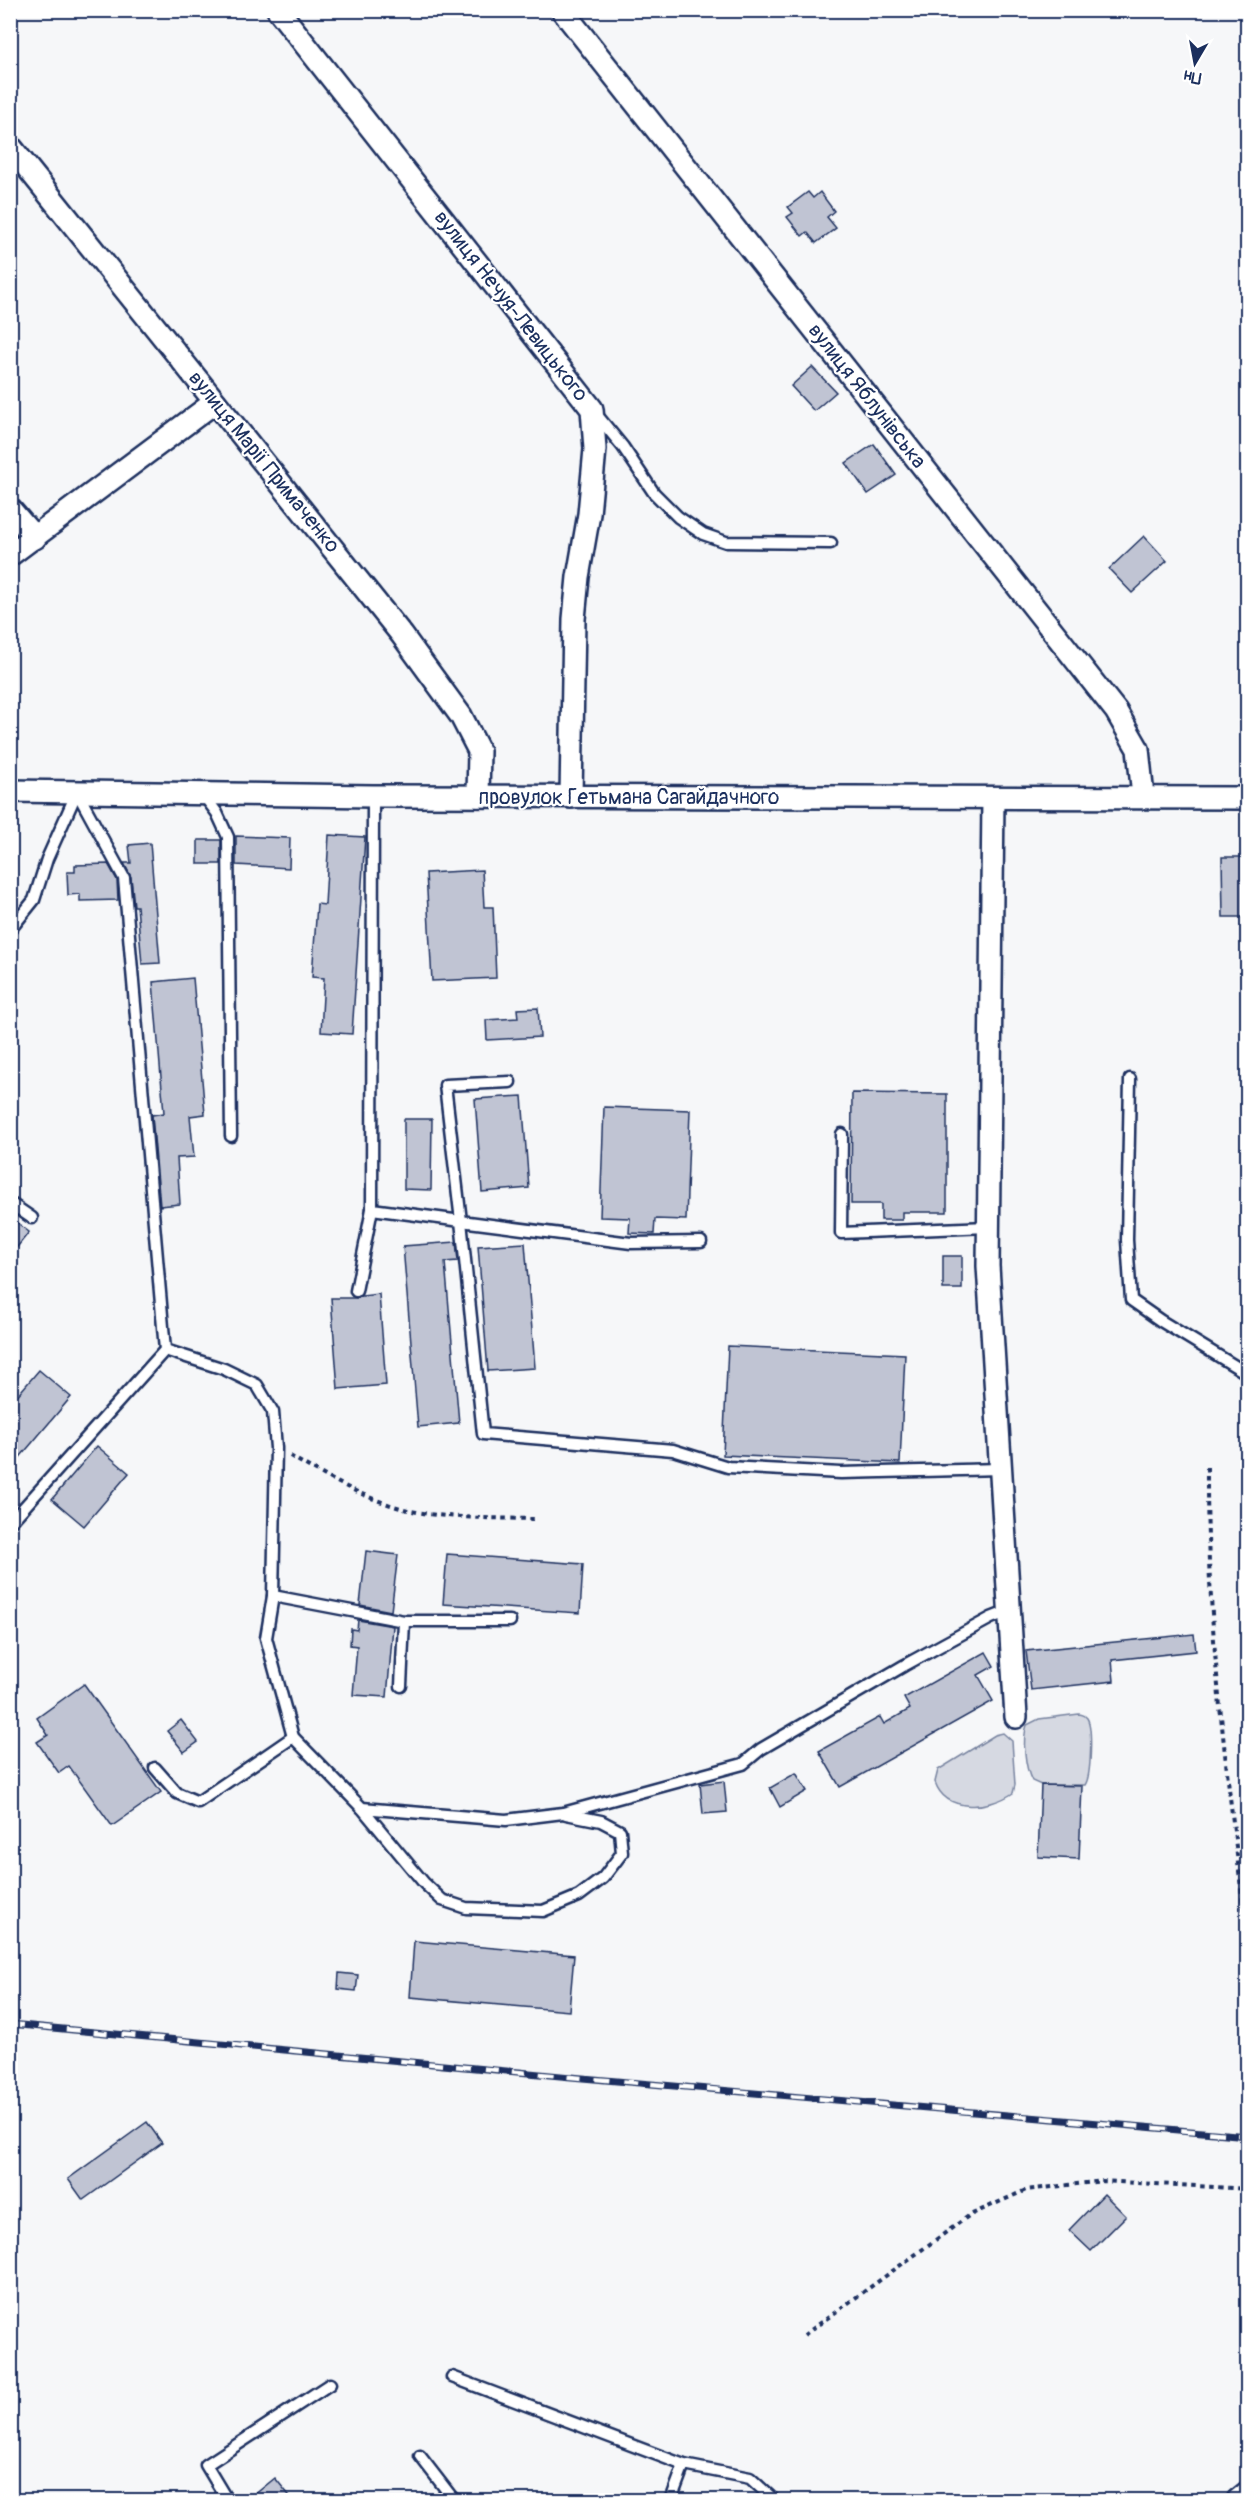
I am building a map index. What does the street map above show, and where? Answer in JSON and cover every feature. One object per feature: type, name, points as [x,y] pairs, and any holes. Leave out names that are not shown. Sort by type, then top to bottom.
[{"type":"street","name":"вулиця Нечуя-Левицького","points":[[278,10],[592,409],[594,460],[574,619],[571,797]]},
{"type":"street","name":"вулиця Яблунівська","points":[[562,10],[1116,711],[1138,749],[1143,796]]},
{"type":"street","name":"вулиця Марії Примаченко","points":[[10,146],[402,635],[461,716],[479,751],[478,796]]},
{"type":"street","points":[[10,555],[215,402]]},
{"type":"street","points":[[10,509],[35,538]]},
{"type":"street","name":"провулок Гетьмана Сагайдачного","points":[[10,791],[373,796],[1248,798]]},
{"type":"street","points":[[993,798],[988,1266],[1016,1717]]},
{"type":"street","points":[[1238,2500],[1248,2492]]},
{"type":"lane","points":[[592,409],[623,447],[654,493],[678,517],[703,534],[726,542],[831,543]]},
{"type":"lane","points":[[10,930],[34,900],[47,859],[76,792]]},
{"type":"lane","points":[[10,1523],[165,1350],[124,878],[76,792]]},
{"type":"lane","points":[[202,793],[218,813],[228,837],[231,1136]]},
{"type":"lane","points":[[356,1291],[372,1209],[373,796]]},
{"type":"lane","points":[[1130,1079],[1127,1240],[1131,1300],[1248,1374]]},
{"type":"lane","points":[[510,1082],[445,1085],[483,1434],[673,1450],[729,1467],[841,1473],[1000,1469]]},
{"type":"lane","points":[[842,1134],[841,1233],[988,1227]]},
{"type":"lane","points":[[10,1203],[32,1218]]},
{"type":"lane","points":[[372,1209],[632,1243],[701,1242]]},
{"type":"lane","points":[[165,1350],[224,1369],[257,1385],[273,1412],[276,1448],[273,1596],[266,1638],[293,1737],[362,1808],[424,1883],[442,1900],[466,1908],[543,1911],[579,1896],[603,1878],[622,1853],[620,1832],[601,1821],[563,1813]]},
{"type":"lane","points":[[273,1596],[404,1621],[510,1621]]},
{"type":"lane","points":[[362,1808],[506,1820],[563,1813],[743,1764],[761,1749],[905,1665],[990,1618],[1009,1611]]},
{"type":"lane","points":[[401,1686],[404,1621]]},
{"type":"lane","points":[[155,1768],[177,1793],[198,1802],[293,1737]]},
{"type":"lane","points":[[452,2377],[684,2465],[750,2478],[774,2500]]},
{"type":"lane","points":[[227,2500],[206,2465],[330,2384]]},
{"type":"lane","points":[[420,2456],[454,2500]]},
{"type":"lane","points":[[671,2500],[684,2465]]},
{"type":"path","points":[[276,1448],[334,1482],[404,1510],[453,1516],[534,1520]]},
{"type":"path","points":[[1207,1467],[1207,1538],[1218,1691],[1248,1945]]},
{"type":"path","points":[[804,2335],[970,2215],[1026,2190],[1103,2181],[1248,2189]]},
{"type":"shaded area","points":[[1079,1714],[1087,1718],[1091,1741],[1090,1763],[1085,1785],[1041,1785],[1032,1781],[1025,1753],[1027,1725],[1039,1719]]},
{"type":"shaded area","points":[[1003,1733],[1012,1741],[1015,1785],[1013,1793],[993,1803],[970,1805],[958,1804],[941,1792],[935,1782],[938,1770],[995,1735]]},
{"type":"building","points":[[808,192],[813,198],[820,192],[834,211],[827,217],[836,228],[816,243],[807,232],[802,236],[787,217],[793,213],[788,207]]},
{"type":"building","points":[[812,367],[836,392],[814,411],[791,386]]},
{"type":"building","points":[[874,444],[896,475],[868,494],[846,463]]},
{"type":"building","points":[[1144,536],[1167,561],[1132,593],[1109,569]]},
{"type":"building","points":[[329,835],[365,837],[352,1034],[321,1032],[324,978],[312,977],[317,904],[325,905]]},
{"type":"building","points":[[236,836],[290,838],[289,868],[236,865]]},
{"type":"building","points":[[198,840],[221,840],[221,864],[198,864]]},
{"type":"building","points":[[150,843],[160,963],[142,964],[137,906],[134,906],[131,877],[124,863],[131,863],[129,845]]},
{"type":"building","points":[[1222,857],[1248,857],[1248,917],[1223,917]]},
{"type":"building","points":[[108,864],[117,880],[118,900],[80,901],[80,894],[68,895],[67,872],[75,872],[75,865]]},
{"type":"building","points":[[482,870],[484,907],[493,907],[496,978],[432,981],[426,873]]},
{"type":"building","points":[[193,978],[205,1114],[190,1116],[194,1157],[177,1158],[180,1204],[160,1206],[152,1115],[164,1113],[153,982]]},
{"type":"building","points":[[538,1008],[540,1037],[487,1040],[486,1020],[518,1018],[517,1009]]},
{"type":"building","points":[[852,1093],[947,1094],[947,1212],[902,1212],[902,1220],[881,1220],[881,1204],[851,1204]]},
{"type":"building","points":[[522,1096],[529,1188],[482,1192],[475,1099]]},
{"type":"building","points":[[604,1107],[690,1110],[686,1220],[655,1219],[654,1234],[629,1233],[630,1218],[600,1217]]},
{"type":"building","points":[[404,1119],[432,1119],[431,1190],[404,1189]]},
{"type":"building","points":[[10,1217],[29,1232],[10,1256]]},
{"type":"building","points":[[456,1242],[458,1261],[445,1262],[459,1423],[418,1427],[403,1246]]},
{"type":"building","points":[[525,1243],[535,1368],[488,1371],[478,1246]]},
{"type":"building","points":[[943,1256],[962,1256],[962,1289],[943,1289]]},
{"type":"building","points":[[379,1294],[386,1385],[338,1389],[331,1298],[358,1298]]},
{"type":"building","points":[[728,1346],[905,1354],[900,1463],[723,1455]]},
{"type":"building","points":[[39,1370],[71,1397],[10,1469],[10,1404]]},
{"type":"building","points":[[97,1446],[129,1473],[84,1526],[52,1499]]},
{"type":"building","points":[[366,1551],[398,1555],[391,1611],[360,1605]]},
{"type":"building","points":[[447,1554],[583,1564],[580,1613],[443,1604]]},
{"type":"building","points":[[358,1620],[393,1626],[387,1697],[353,1695],[357,1646],[350,1645],[351,1629],[357,1630]]},
{"type":"building","points":[[1194,1634],[1196,1651],[1112,1660],[1114,1681],[1031,1690],[1026,1651]]},
{"type":"building","points":[[986,1652],[994,1666],[978,1675],[993,1701],[840,1787],[819,1751],[880,1717],[884,1724],[910,1709],[904,1698]]},
{"type":"building","points":[[84,1684],[161,1792],[112,1826],[69,1766],[59,1773],[37,1742],[48,1735],[37,1718]]},
{"type":"building","points":[[181,1720],[198,1742],[184,1752],[167,1731]]},
{"type":"building","points":[[796,1773],[807,1791],[780,1807],[770,1788]]},
{"type":"building","points":[[724,1781],[727,1812],[703,1814],[700,1784]]},
{"type":"building","points":[[1041,1785],[1082,1786],[1079,1859],[1038,1857]]},
{"type":"building","points":[[414,1941],[574,1955],[569,2011],[410,1997]]},
{"type":"building","points":[[339,1973],[358,1975],[356,1991],[338,1989]]},
{"type":"building","points":[[147,2122],[162,2143],[83,2200],[68,2179]]},
{"type":"building","points":[[1104,2194],[1126,2216],[1091,2251],[1069,2230]]},
{"type":"building","points":[[275,2478],[293,2500],[248,2500]]},
{"type":"railway","points":[[10,2024],[571,2077],[1248,2136]]}]
